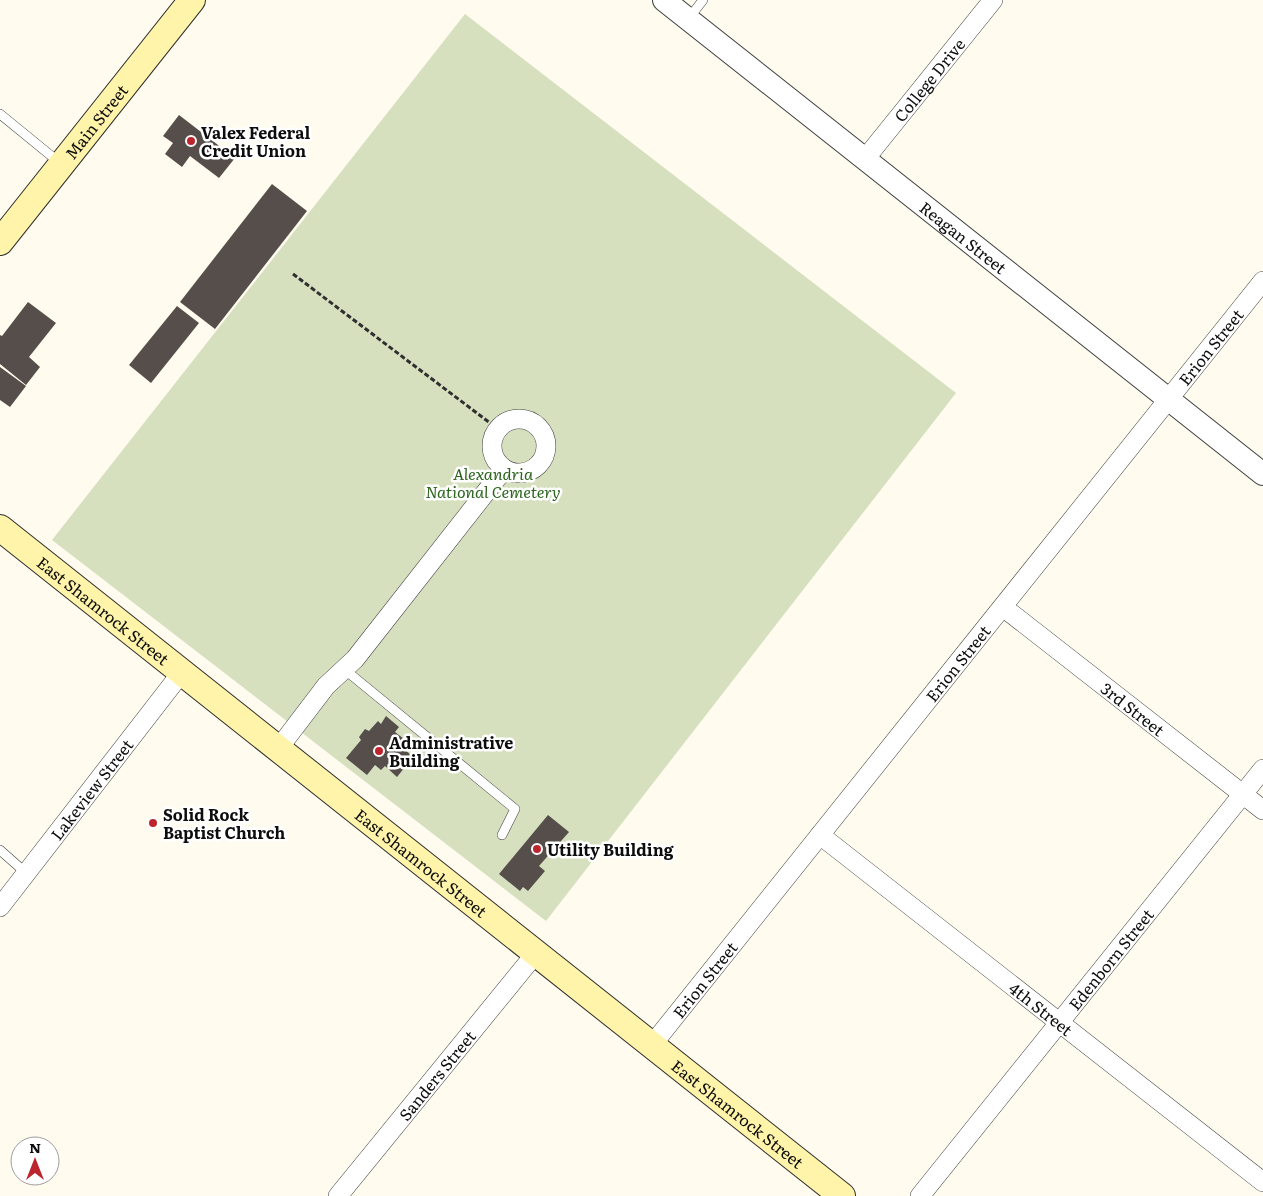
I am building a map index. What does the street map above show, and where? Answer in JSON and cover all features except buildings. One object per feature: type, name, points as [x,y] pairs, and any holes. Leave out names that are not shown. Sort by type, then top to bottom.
[{"type":"main road","name":"Main Street","points":[[0,242],[192,0]]},
{"type":"main road","name":"East Shamrock Street","points":[[0,528],[842,1196]]},
{"type":"street","name":"Reagan Street","points":[[664,0],[1263,474]]},
{"type":"street","name":"College Drive","points":[[865,159],[993,0]]},
{"type":"street","name":"Erion Street","points":[[652,1046],[1263,281]]},
{"type":"street","points":[[523,419],[539,427],[546,443],[542,460],[530,471],[521,473],[504,469],[493,455],[492,446],[498,429],[505,423],[523,419]]},
{"type":"street","points":[[278,749],[326,686],[355,659],[504,469]]},
{"type":"street","name":"3rd Street","points":[[1003,607],[1263,810]]},
{"type":"street","name":"Lakeview Street","points":[[0,907],[182,672]]},
{"type":"street","name":"Edenborn Street","points":[[920,1196],[1263,769]]},
{"type":"street","name":"4th Street","points":[[820,835],[1263,1182]]},
{"type":"street","name":"Sanders Street","points":[[338,1196],[536,953]]},
{"type":"lane","points":[[688,19],[703,0]]},
{"type":"lane","points":[[0,114],[62,165]]},
{"type":"lane","points":[[344,669],[515,808],[502,835]]},
{"type":"lane","points":[[0,850],[26,874]]},
{"type":"path","points":[[293,274],[498,429]]},
{"type":"green space","name":"Alexandria National Cemetery","points":[[465,14],[956,393],[546,921],[52,540]]},
{"type":"place","name":"Valex Federal Credit Union","points":[[191,141]]},
{"type":"place","name":"Administrative Building","points":[[379,751]]},
{"type":"place","name":"Solid Rock Baptist Church","points":[[153,823]]},
{"type":"place","name":"Utility Building","points":[[537,849]]}]
